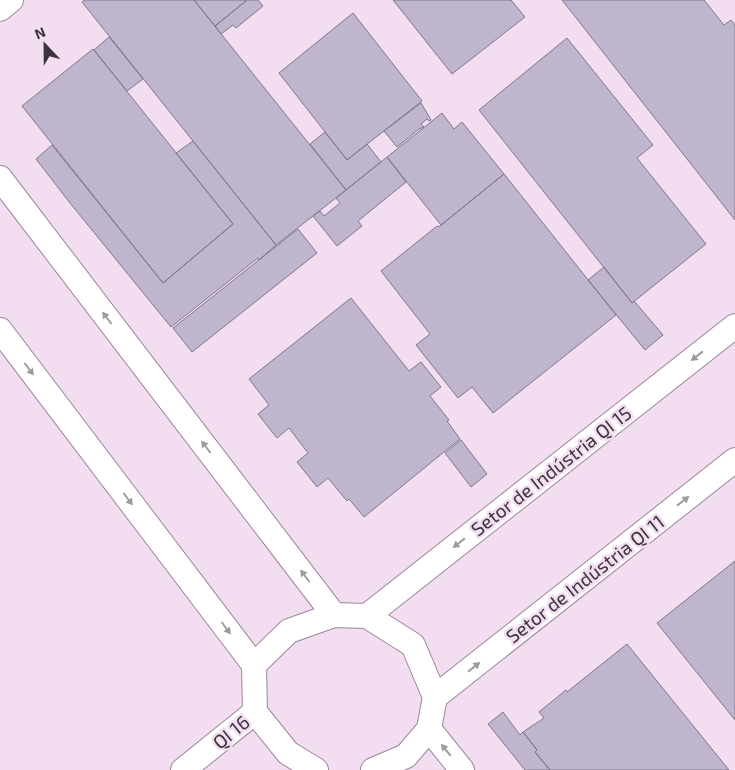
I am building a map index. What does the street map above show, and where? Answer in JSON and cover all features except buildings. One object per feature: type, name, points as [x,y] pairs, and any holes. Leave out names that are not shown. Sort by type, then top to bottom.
[{"type":"street","points":[[0,9],[11,0]]},
{"type":"street","points":[[0,178],[334,615]]},
{"type":"street","name":"Setor de Indústria QI 15","points":[[367,616],[735,326]]},
{"type":"street","points":[[0,330],[254,665],[255,712],[288,753],[316,770]]},
{"type":"street","name":"Setor de Indústria QI 11","points":[[436,697],[735,460]]},
{"type":"street","points":[[254,665],[290,631],[334,615],[367,616],[413,645],[436,697],[429,729],[406,756],[373,770]]},
{"type":"street","name":"QI 16","points":[[184,770],[255,712]]},
{"type":"street","points":[[429,729],[462,770]]}]
